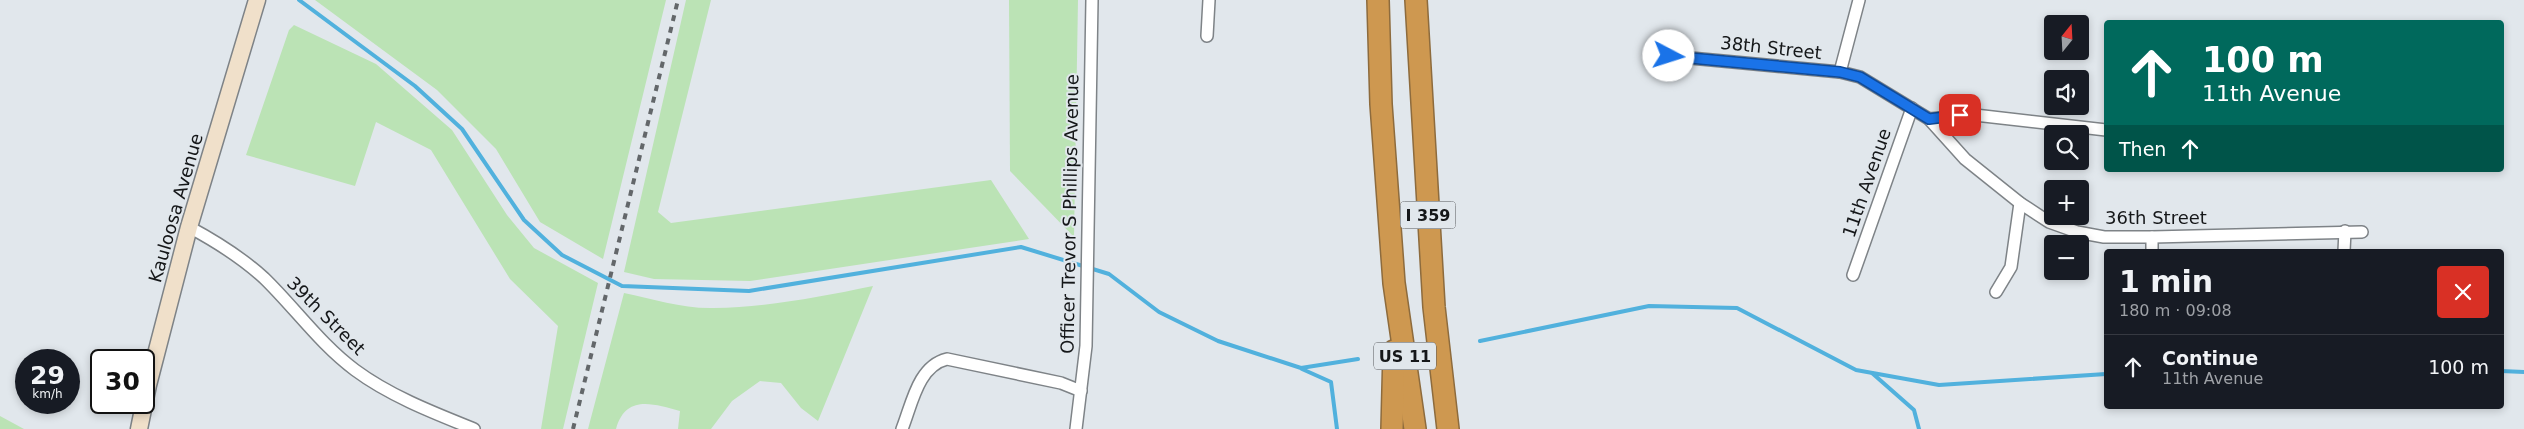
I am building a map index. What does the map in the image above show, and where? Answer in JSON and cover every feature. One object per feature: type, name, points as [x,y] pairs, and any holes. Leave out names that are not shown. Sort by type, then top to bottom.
[{"type":"highway","name":"I 359","points":[[1378,0],[1382,104],[1394,283]]},
{"type":"highway","name":"I 359","points":[[1416,0],[1434,307],[1448,429]]},
{"type":"highway","points":[[1392,429],[1394,283]]},
{"type":"highway","name":"US 11","points":[[1394,283],[1415,429]]},
{"type":"street","name":"Officer Trevor S Phillips Avenue","points":[[1076,429],[1086,346],[1086,240],[1092,0]]},
{"type":"street","points":[[1207,36],[1209,0]]},
{"type":"street","points":[[1859,0],[1840,72],[1860,77],[1912,108]]},
{"type":"street","name":"Kauloosa Avenue","points":[[138,429],[190,227],[256,2]]},
{"type":"street","name":"38th Street","points":[[1669,56],[1840,72]]},
{"type":"street","name":"36th Street","points":[[1912,108],[1929,119],[1965,159],[2020,203],[2049,222],[2077,232],[2104,237],[2152,238],[2344,231],[2362,232]]},
{"type":"street","name":"11th Avenue","points":[[1853,275],[1912,108]]},
{"type":"street","points":[[1929,119],[1974,115],[2104,130]]},
{"type":"street","points":[[1996,292],[2011,267],[2020,203]]},
{"type":"street","name":"39th Street","points":[[190,227],[228,248],[264,278],[323,342],[355,370],[392,393],[474,429]]},
{"type":"street","points":[[2344,231],[2344,249]]},
{"type":"street","points":[[2152,238],[2152,249]]},
{"type":"street","points":[[902,429],[925,373],[938,361],[947,359],[1061,383],[1081,391]]},
{"type":"green space","points":[[315,0],[666,0],[603,259],[540,222],[496,149],[437,90]]},
{"type":"green space","points":[[686,0],[711,0],[658,212],[671,223],[991,180],[1029,239],[750,281],[654,279],[624,272]]},
{"type":"green space","points":[[1009,0],[1078,0],[1074,237],[1010,171]]},
{"type":"green space","points":[[294,25],[376,64],[452,130],[507,215],[534,248],[598,283],[563,429],[541,429],[558,326],[510,279],[431,150],[376,122],[355,186],[246,155],[289,30]]},
{"type":"green space","points":[[873,286],[818,421],[801,408],[781,383],[760,381],[732,401],[711,429],[678,429],[680,411],[651,404],[642,404],[626,410],[616,429],[588,429],[624,293],[680,305],[714,308],[774,304]]},
{"type":"green space","points":[[0,416],[24,429],[0,429]]},
{"type":"waterway","points":[[299,0],[415,86],[462,129],[524,220],[562,255],[622,286],[749,291],[1021,247],[1109,274],[1159,312],[1218,341],[1301,368],[1358,359]]},
{"type":"waterway","points":[[1480,341],[1649,306],[1737,308],[1856,370],[1939,385],[2104,374]]},
{"type":"waterway","points":[[1302,369],[1331,382],[1337,429]]},
{"type":"waterway","points":[[2504,371],[2524,372]]},
{"type":"waterway","points":[[1872,373],[1914,410],[1919,429]]},
{"type":"railway","points":[[573,429],[678,0]]},
{"type":"route","points":[[1669,56],[1840,72],[1860,77],[1929,119],[1960,115]]}]
